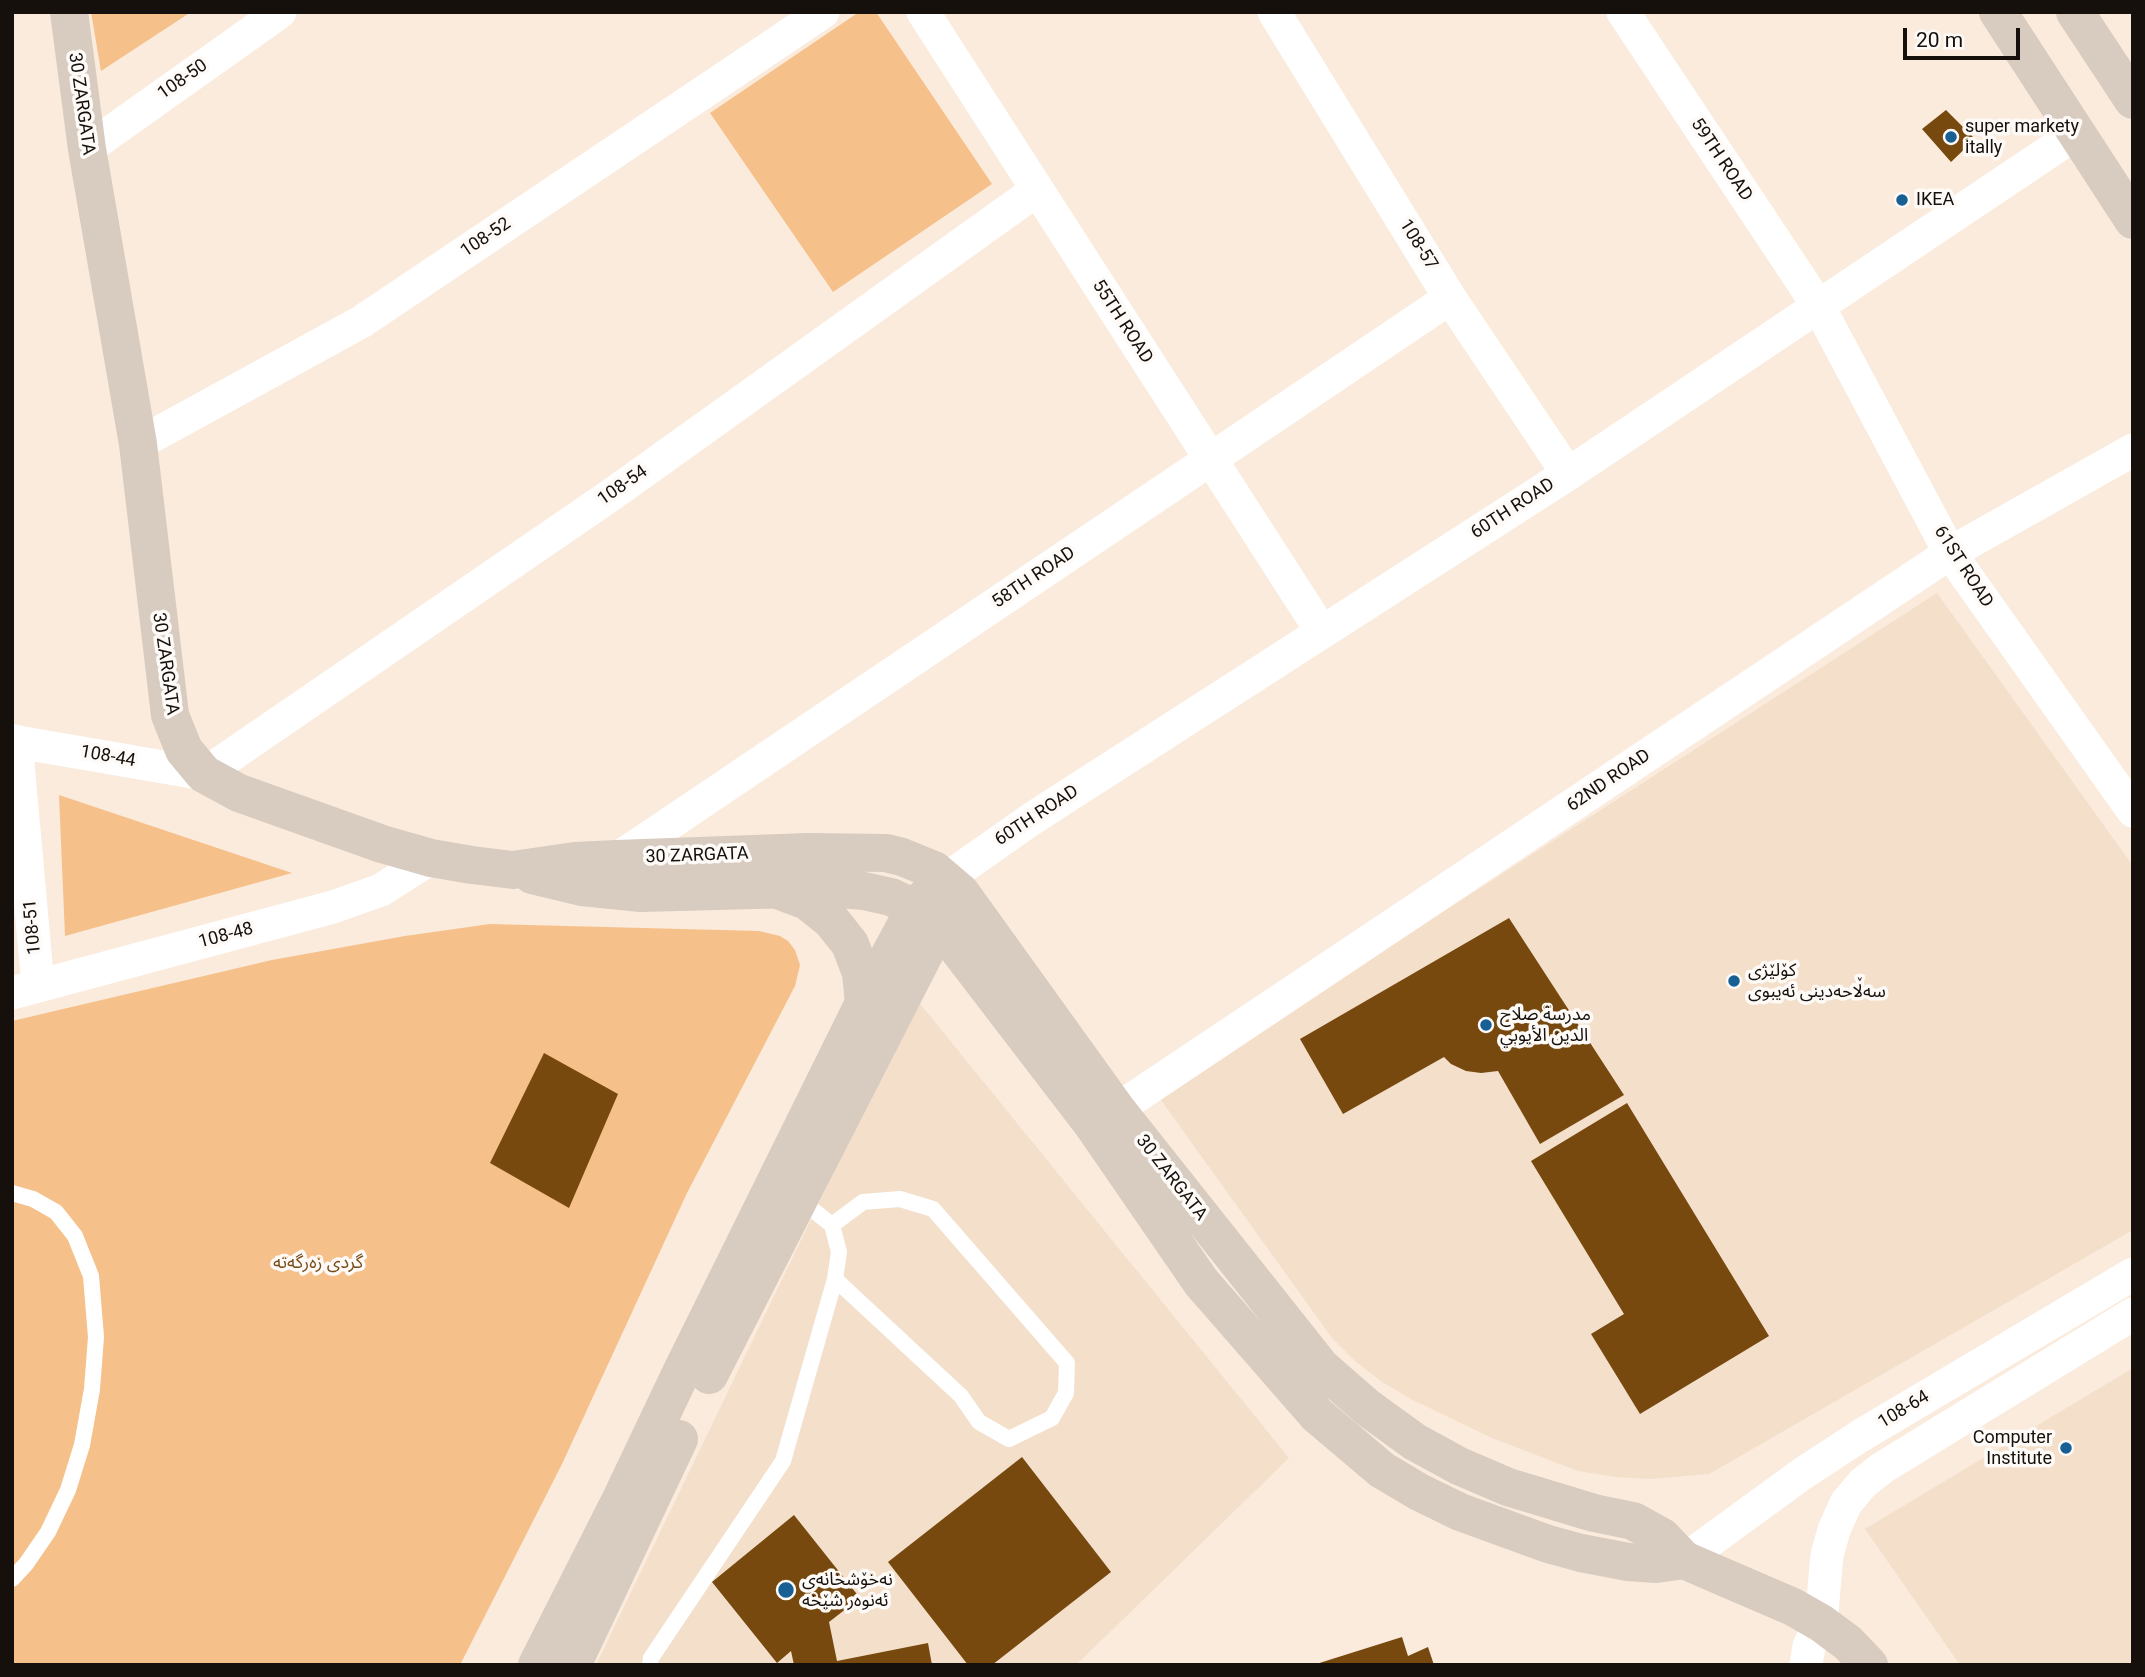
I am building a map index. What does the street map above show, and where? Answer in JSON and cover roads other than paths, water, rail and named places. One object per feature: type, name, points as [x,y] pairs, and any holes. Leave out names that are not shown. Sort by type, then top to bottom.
[{"type":"street","name":"30 ZARGATA","points":[[69,12],[87,149],[138,444],[170,715],[184,750],[204,774],[239,793],[382,844],[431,858],[513,870],[565,862],[808,852],[886,853],[919,863],[961,893],[1105,1118],[1321,1367],[1368,1408],[1415,1442],[1459,1466],[1508,1487],[1594,1513],[1633,1521],[1662,1537],[1684,1560]]},
{"type":"street","name":"108-50","points":[[87,149],[280,12]]},
{"type":"street","name":"108-52","points":[[138,444],[362,322],[823,12]]},
{"type":"street","name":"55TH ROAD","points":[[923,12],[1322,632]]},
{"type":"street","name":"108-57","points":[[1274,12],[1450,298],[1568,474]]},
{"type":"street","name":"59TH ROAD","points":[[1623,12],[1819,307]]},
{"type":"street","points":[[1998,12],[2133,220]]},
{"type":"street","points":[[2075,12],[2133,100]]},
{"type":"street","name":"60TH ROAD","points":[[946,880],[1004,837],[1568,474],[2077,133]]},
{"type":"street","name":"108-54","points":[[204,774],[611,495],[1037,190]]},
{"type":"street","name":"58TH ROAD","points":[[617,859],[1450,298]]},
{"type":"street","name":"61ST ROAD","points":[[1819,307],[1950,553],[2133,810]]},
{"type":"street","name":"62ND ROAD","points":[[1105,1118],[1950,553],[2133,450]]},
{"type":"street","name":"108-44","points":[[14,741],[204,774]]},
{"type":"street","name":"108-51","points":[[14,741],[25,990]]},
{"type":"street","name":"108-48","points":[[25,990],[333,907],[381,890],[431,858]]},
{"type":"street","points":[[513,870],[610,891],[640,893],[830,888],[891,897],[927,916],[1105,1118]]},
{"type":"street","points":[[537,1665],[864,1003],[927,916],[946,904],[946,880]]},
{"type":"street","points":[[778,890],[807,901],[831,920],[850,944],[861,972],[864,1003]]},
{"type":"street","points":[[572,1665],[708,1376],[799,1199],[927,916]]},
{"type":"street","name":"108-64","points":[[1684,1560],[1802,1474],[1860,1436],[2133,1275]]},
{"type":"street","name":"108-64","points":[[1806,1665],[1809,1646],[1821,1623],[1827,1555],[1834,1530],[1846,1503],[1863,1483],[1882,1468],[2005,1391],[2133,1314]]},
{"type":"street","points":[[1986,1361],[2005,1391]]},
{"type":"street","points":[[1860,1436],[1882,1468]]},
{"type":"street","points":[[1684,1560],[1793,1607],[1848,1643],[1869,1665]]},
{"type":"lane","points":[[12,1193],[33,1199],[56,1212],[75,1236],[91,1276],[96,1337],[92,1389],[82,1444],[68,1490],[48,1532],[12,1579]]},
{"type":"lane","points":[[650,1665],[651,1658],[783,1461],[835,1279],[839,1252],[832,1225],[799,1199]]},
{"type":"lane","points":[[832,1225],[863,1202],[900,1199],[933,1209],[1067,1363],[1066,1393],[1052,1418],[1009,1439],[979,1422],[961,1396],[835,1279]]},
{"type":"place","name":"super markety itally","points":[[1951,137]]},
{"type":"place","name":"IKEA","points":[[1902,200]]},
{"type":"place","name":"کۆلێژی سەڵاحەدینی ئەیبوی","points":[[1734,981]]},
{"type":"place","name":"مدرسة صلاح الدين الأيوبي","points":[[1486,1025]]},
{"type":"place","name":"Computer Institute","points":[[2066,1448]]},
{"type":"place","name":"نەخۆشخانەی ئەنوەر شێخە","points":[[786,1590]]},
{"type":"park label","name":"گردی زەرگەتە","points":[[318,1263]]}]
